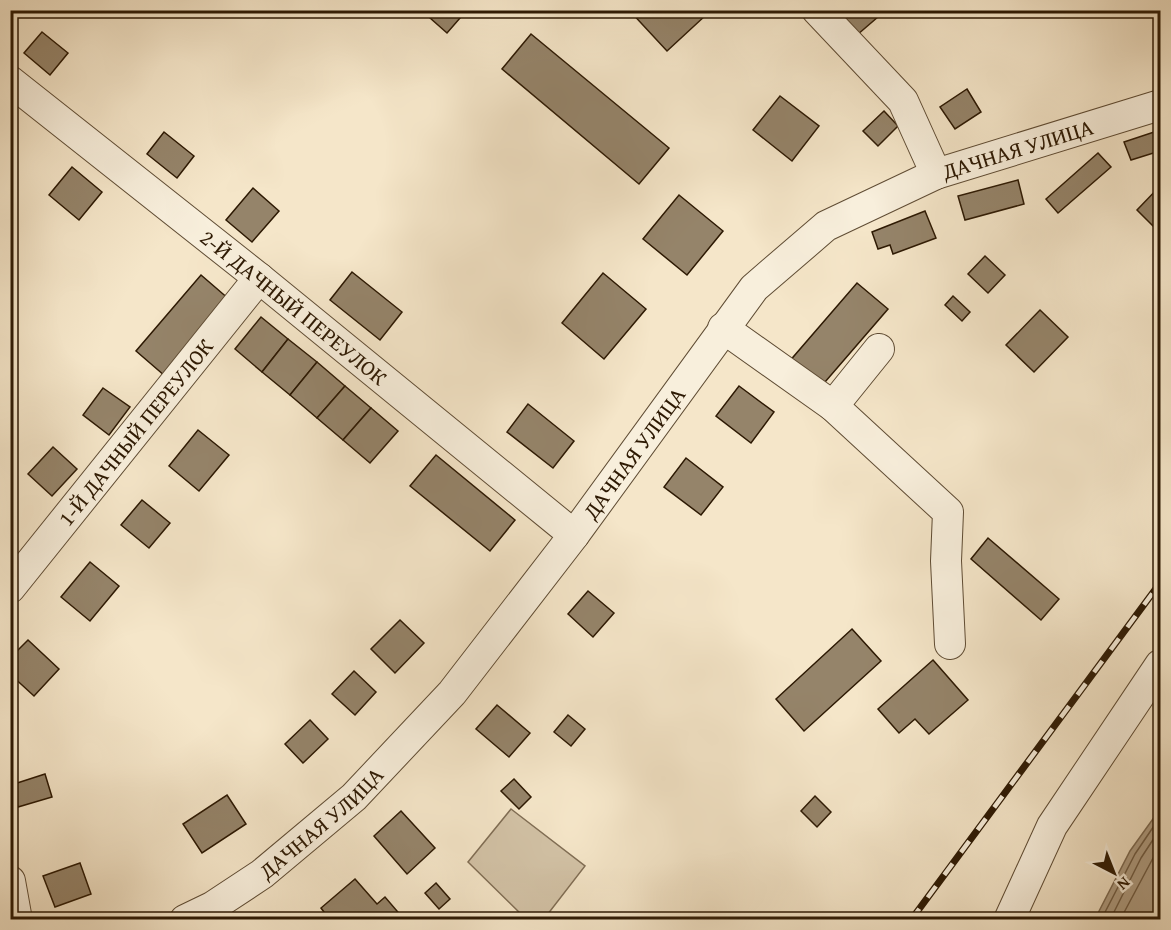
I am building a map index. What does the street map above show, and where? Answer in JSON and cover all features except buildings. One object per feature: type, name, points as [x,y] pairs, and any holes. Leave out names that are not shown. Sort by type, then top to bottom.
[{"type":"street","points":[[817,10],[903,101],[936,174]]},
{"type":"street","name":"2-Й ДАЧНЫЙ ПЕРЕУЛОК","points":[[10,81],[259,278],[574,535]]},
{"type":"street","name":"ДАЧНАЯ УЛИЦА","points":[[185,920],[228,910],[262,874],[354,797],[452,693],[574,535],[754,288],[826,226],[936,174],[1161,105]]},
{"type":"street","name":"1-Й ДАЧНЫЙ ПЕРЕУЛОК","points":[[10,588],[259,278]]},
{"type":"street","points":[[723,328],[833,406],[948,512],[946,561],[950,644]]},
{"type":"street","points":[[833,406],[879,349]]},
{"type":"street","points":[[1009,920],[1052,826],[1161,665]]},
{"type":"street","points":[[10,881],[17,920]]},
{"type":"shaded area","points":[[511,809],[585,866],[544,919],[526,919],[468,862]]},
{"type":"water","points":[[1160,809],[1160,919],[1095,919],[1130,851]]},
{"type":"railway","points":[[911,920],[1160,583]]}]
